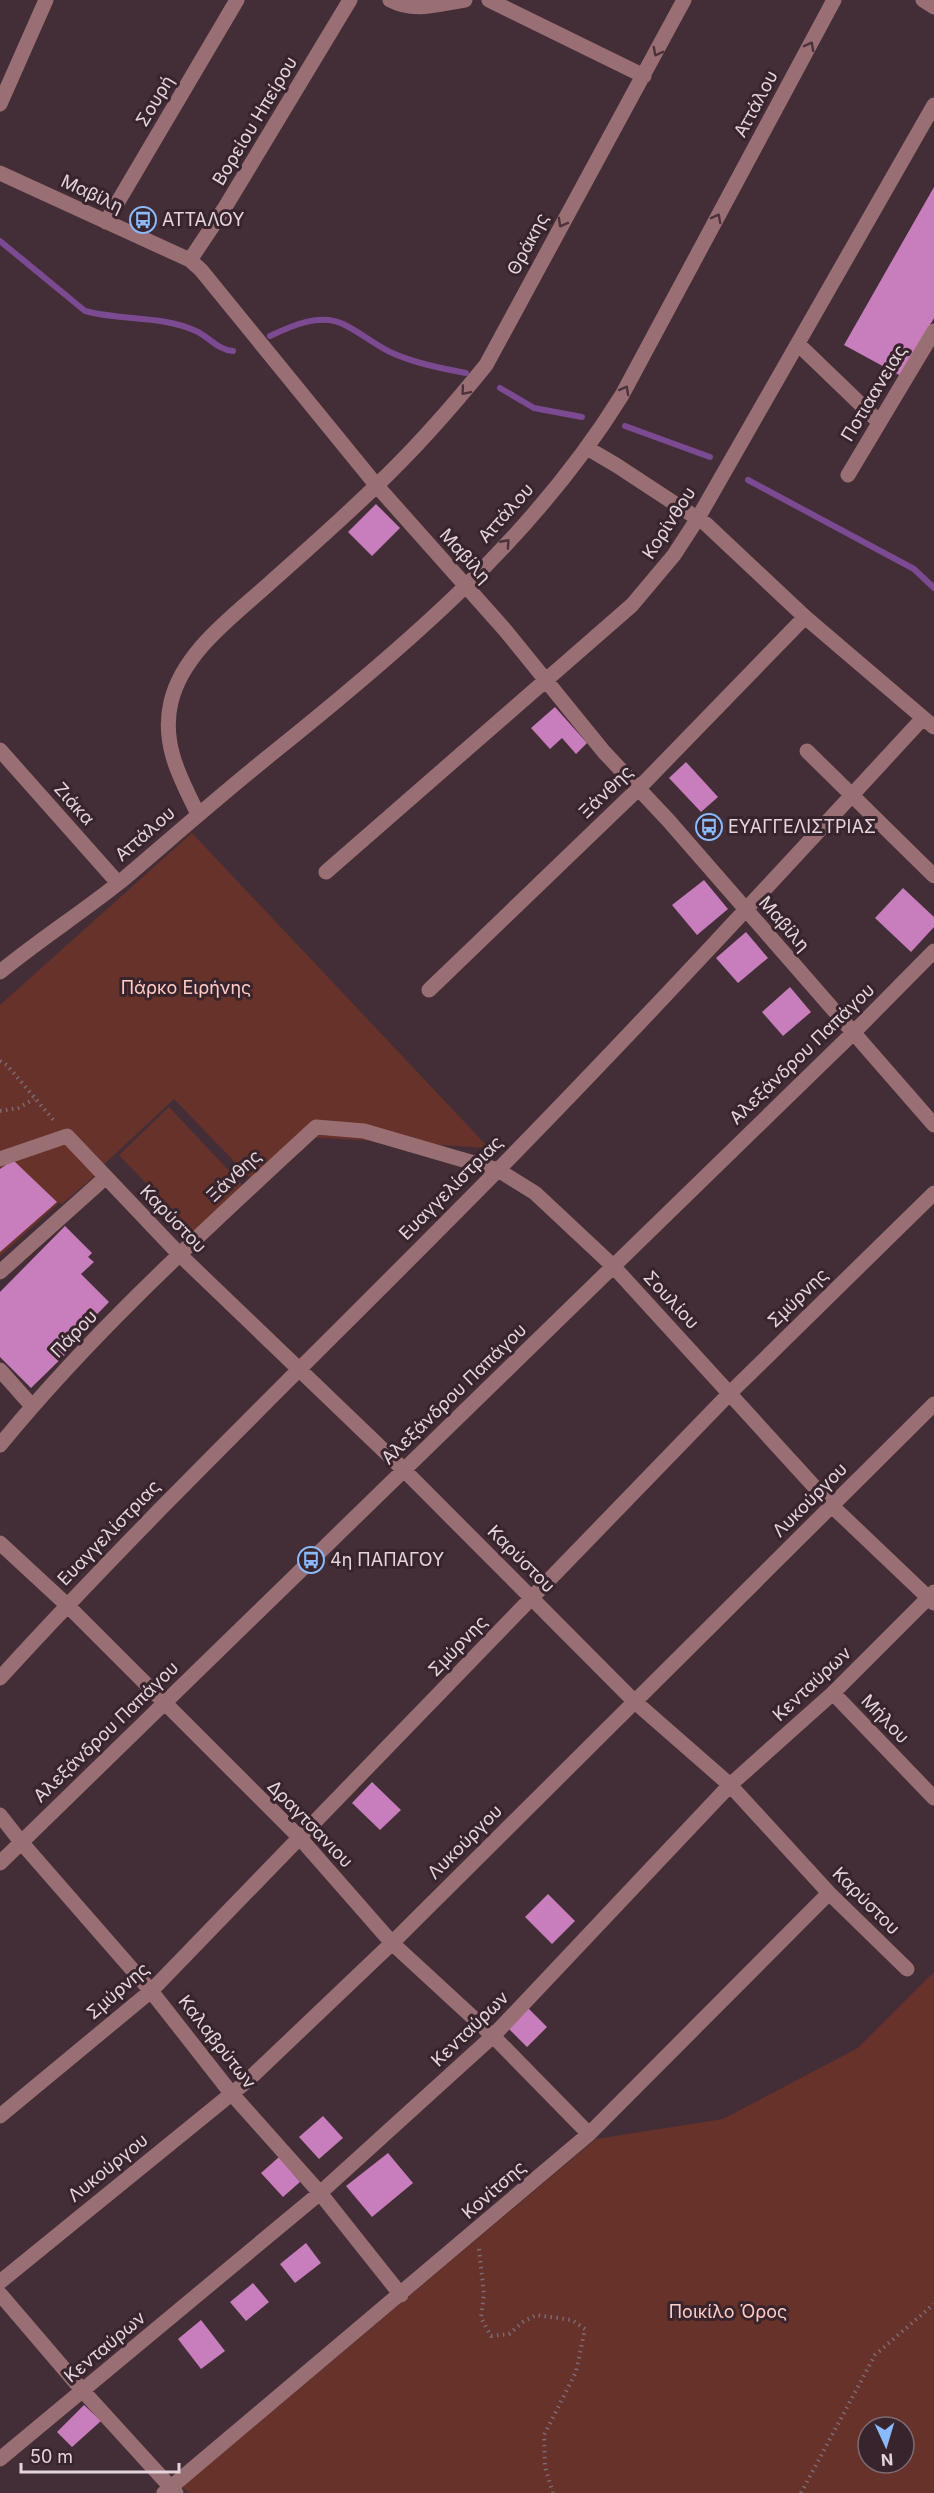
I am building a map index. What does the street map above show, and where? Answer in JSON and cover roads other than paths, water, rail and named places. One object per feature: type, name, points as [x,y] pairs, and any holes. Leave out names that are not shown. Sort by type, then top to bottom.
[{"type":"street","points":[[0,104],[46,0]]},
{"type":"street","name":"Σουρή","points":[[106,222],[237,0]]},
{"type":"street","name":"Βορείου Ηπείρου","points":[[190,260],[230,199],[350,0]]},
{"type":"street","points":[[390,0],[400,5],[417,8],[465,0]]},
{"type":"street","points":[[489,0],[644,76]]},
{"type":"street","name":"Θράκης","points":[[198,814],[179,775],[168,736],[169,712],[179,681],[196,654],[220,629],[377,486],[459,399],[486,365],[684,0]]},
{"type":"street","name":"Αττάλου","points":[[0,972],[118,883],[198,814],[379,666],[466,586],[555,489],[587,448],[622,395],[834,0]]},
{"type":"street","points":[[923,0],[934,7]]},
{"type":"street","name":"Κορίνθου","points":[[326,872],[632,605],[651,585],[698,518],[934,105]]},
{"type":"street","name":"Μαβίλη","points":[[0,173],[190,260],[220,290],[377,486],[546,679],[604,752],[934,1125]]},
{"type":"street","name":"Ποτιαανειας","points":[[848,475],[934,331]]},
{"type":"street","points":[[798,344],[879,422]]},
{"type":"street","points":[[587,448],[698,518],[805,617],[929,723]]},
{"type":"street","name":"Ξάνθης","points":[[429,990],[638,789],[805,617]]},
{"type":"street","name":"Ευαγγελίστριας","points":[[0,1678],[67,1605],[297,1369],[498,1170],[852,795],[929,723]]},
{"type":"street","name":"Ζιάκα","points":[[0,750],[118,883]]},
{"type":"street","points":[[807,751],[934,876]]},
{"type":"street","name":"Αλεξάνδρου Παπάγου","points":[[0,1863],[853,1033],[934,951]]},
{"type":"street","name":"Ξάνθης","points":[[179,1254],[316,1127]]},
{"type":"street","name":"Σουλίου","points":[[316,1127],[364,1131],[498,1170],[535,1193],[613,1266],[832,1506],[932,1598]]},
{"type":"street","name":"Καρύστου","points":[[0,1159],[67,1136],[179,1254],[404,1470],[634,1701],[730,1785],[829,1893],[907,1969]]},
{"type":"street","points":[[0,1272],[106,1177]]},
{"type":"street","name":"Σμύρνης","points":[[0,2116],[152,1991],[730,1393],[934,1193]]},
{"type":"street","name":"Πάρου","points":[[0,1445],[32,1406],[179,1254]]},
{"type":"street","points":[[0,1370],[32,1406]]},
{"type":"street","name":"Λυκούργου","points":[[0,2282],[246,2082],[392,1943],[934,1404]]},
{"type":"street","name":"Δραγτσανιου","points":[[0,1543],[67,1605],[163,1704],[300,1838],[392,1943],[493,2036],[590,2134]]},
{"type":"street","name":"Κενταύρων","points":[[0,2459],[321,2193],[493,2036],[730,1785],[833,1693],[932,1598]]},
{"type":"street","name":"Μήλου","points":[[833,1693],[934,1798]]},
{"type":"street","name":"Καλαβρύτων","points":[[0,1815],[152,1991],[231,2093],[321,2193],[401,2295]]},
{"type":"street","name":"Κονίτσης","points":[[170,2491],[590,2134],[829,1893]]},
{"type":"street","points":[[0,2294],[170,2491]]},
{"type":"waterway","points":[[0,241],[85,311],[183,326],[196,331],[218,346],[233,351]]},
{"type":"waterway","points":[[270,336],[306,322],[336,321],[399,356],[427,365],[466,373]]},
{"type":"waterway","points":[[500,388],[534,408],[582,417]]},
{"type":"waterway","points":[[625,426],[710,457]]},
{"type":"waterway","points":[[748,480],[914,569],[934,588]]},
{"type":"place","name":"ΑΤΤΑΛΟΥ","points":[[143,220]]},
{"type":"place","name":"ΕΥΑΓΓΕΛΙΣΤΡΙΑΣ","points":[[709,827]]},
{"type":"place","name":"4η ΠΑΠΑΓΟΥ","points":[[311,1560]]},
{"type":"park label","name":"Πάρκο Ειρήνης","points":[[186,988]]},
{"type":"park label","name":"Ποικίλο Όρος","points":[[728,2312]]}]
